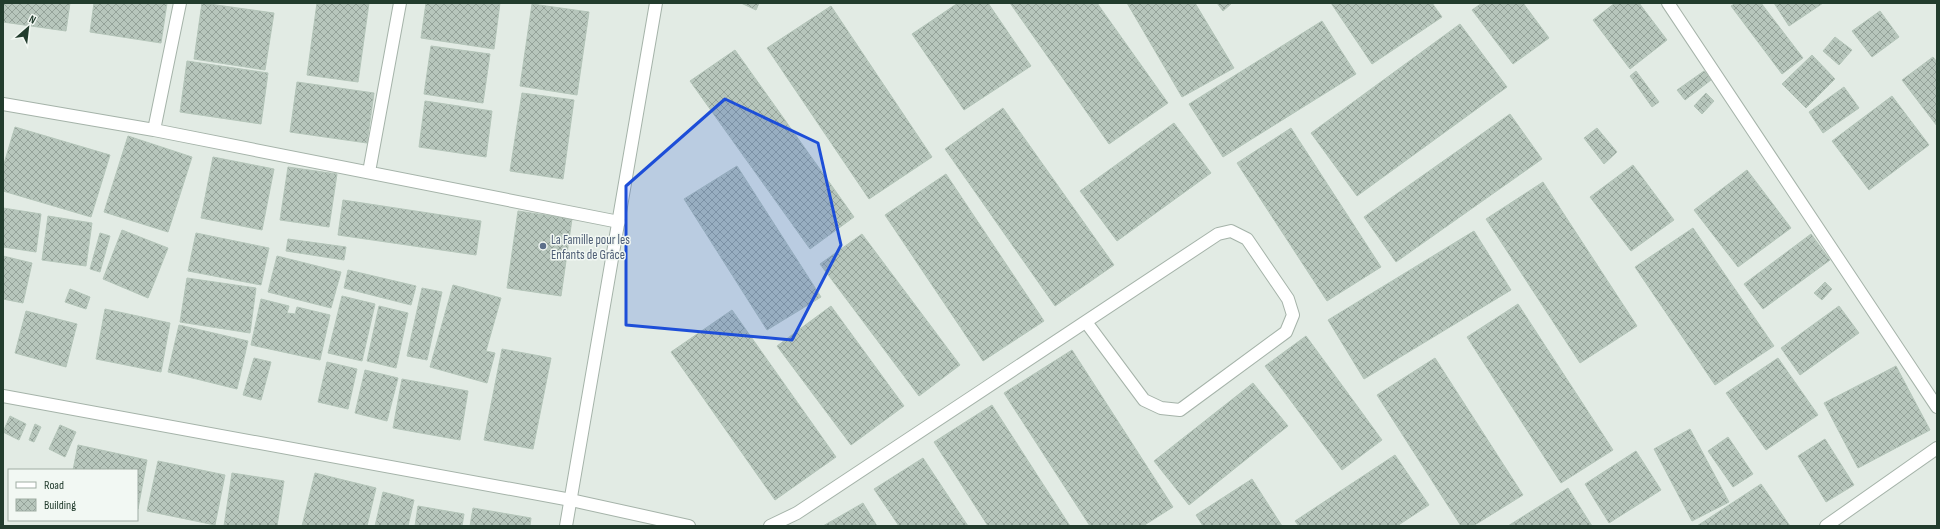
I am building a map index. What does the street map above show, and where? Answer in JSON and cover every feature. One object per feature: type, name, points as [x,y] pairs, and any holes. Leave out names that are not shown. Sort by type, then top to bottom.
[{"type":"street","points":[[154,130],[180,3]]},
{"type":"street","points":[[370,172],[400,3]]},
{"type":"street","points":[[566,526],[572,500],[656,3]]},
{"type":"street","points":[[1668,3],[1937,407]]},
{"type":"street","points":[[3,104],[154,130],[619,222]]},
{"type":"street","points":[[770,526],[797,513],[1218,234],[1231,231],[1247,239],[1288,299],[1293,315],[1286,332],[1180,410],[1161,408],[1144,400],[1086,322]]},
{"type":"street","points":[[3,396],[572,500],[689,526]]},
{"type":"street","points":[[1826,526],[1937,448]]},
{"type":"highlighted area","points":[[725,99],[818,143],[841,245],[792,340],[626,325],[626,186]]},
{"type":"building","points":[[3,3],[70,3],[66,31],[3,22]]},
{"type":"building","points":[[94,3],[167,3],[161,43],[90,32]]},
{"type":"building","points":[[202,3],[274,13],[265,70],[194,59]]},
{"type":"building","points":[[317,3],[369,3],[358,82],[307,75]]},
{"type":"building","points":[[426,3],[500,3],[494,49],[421,38]]},
{"type":"building","points":[[741,3],[759,3],[756,10]]},
{"type":"building","points":[[958,3],[988,3],[1031,66],[964,110],[912,34]]},
{"type":"building","points":[[1010,3],[1097,3],[1168,103],[1109,144]]},
{"type":"building","points":[[1127,3],[1195,3],[1234,68],[1182,97]]},
{"type":"building","points":[[1217,3],[1232,3],[1223,11]]},
{"type":"building","points":[[1331,3],[1432,3],[1442,17],[1372,64]]},
{"type":"building","points":[[1482,3],[1523,3],[1549,38],[1513,64],[1472,10]]},
{"type":"building","points":[[1615,3],[1639,3],[1667,40],[1630,69],[1593,20]]},
{"type":"building","points":[[1736,3],[1761,3],[1803,58],[1782,74],[1731,6]]},
{"type":"building","points":[[1774,3],[1823,3],[1789,26]]},
{"type":"building","points":[[532,4],[589,12],[577,95],[520,86]]},
{"type":"building","points":[[831,6],[932,157],[869,199],[767,48]]},
{"type":"building","points":[[1880,11],[1899,37],[1872,57],[1852,31]]},
{"type":"building","points":[[1322,21],[1356,74],[1223,157],[1189,104]]},
{"type":"building","points":[[1460,24],[1507,87],[1357,196],[1311,133]]},
{"type":"building","points":[[1835,37],[1852,50],[1839,65],[1823,51]]},
{"type":"building","points":[[431,46],[490,54],[483,103],[424,94]]},
{"type":"building","points":[[735,50],[854,217],[810,249],[690,81]]},
{"type":"building","points":[[1812,55],[1835,79],[1806,108],[1782,84]]},
{"type":"building","points":[[1933,57],[1937,62],[1937,126],[1902,80]]},
{"type":"building","points":[[187,61],[268,73],[261,124],[180,112]]},
{"type":"building","points":[[1636,71],[1659,102],[1652,107],[1630,76]]},
{"type":"building","points":[[1704,71],[1711,80],[1685,100],[1677,90]]},
{"type":"building","points":[[297,82],[374,93],[367,143],[290,132]]},
{"type":"building","points":[[1844,87],[1859,108],[1823,133],[1809,112]]},
{"type":"building","points":[[522,93],[574,100],[563,179],[510,171]]},
{"type":"building","points":[[1706,93],[1714,101],[1702,114],[1694,106]]},
{"type":"building","points":[[1892,96],[1929,145],[1869,190],[1832,141]]},
{"type":"building","points":[[425,101],[492,111],[486,157],[419,147]]},
{"type":"building","points":[[1003,108],[1114,265],[1055,306],[945,149]]},
{"type":"building","points":[[1510,114],[1542,159],[1396,262],[1364,217]]},
{"type":"building","points":[[1174,123],[1211,173],[1117,241],[1080,191]]},
{"type":"building","points":[[15,127],[110,155],[91,217],[3,191],[3,167]]},
{"type":"building","points":[[1291,128],[1381,267],[1327,301],[1237,163]]},
{"type":"building","points":[[1597,128],[1617,152],[1604,164],[1584,138]]},
{"type":"building","points":[[128,136],[192,157],[168,232],[104,212]]},
{"type":"building","points":[[213,157],[274,169],[262,230],[201,218]]},
{"type":"building","points":[[1633,165],[1674,220],[1631,251],[1590,197]]},
{"type":"building","points":[[737,166],[821,297],[767,330],[684,199]]},
{"type":"building","points":[[288,167],[337,174],[329,227],[280,220]]},
{"type":"building","points":[[1747,170],[1791,228],[1738,267],[1694,210]]},
{"type":"building","points":[[946,174],[1044,321],[983,361],[885,215]]},
{"type":"building","points":[[1543,182],[1637,326],[1580,363],[1486,219]]},
{"type":"building","points":[[343,200],[481,221],[476,255],[338,235]]},
{"type":"building","points":[[3,208],[41,214],[36,252],[3,247]]},
{"type":"building","points":[[518,211],[572,219],[561,296],[507,288]]},
{"type":"building","points":[[48,216],[92,223],[86,266],[42,260]]},
{"type":"building","points":[[1693,228],[1774,346],[1715,385],[1635,267]]},
{"type":"building","points":[[122,230],[168,248],[148,298],[103,279]]},
{"type":"building","points":[[1474,231],[1511,290],[1364,379],[1328,320]]},
{"type":"building","points":[[100,233],[110,236],[100,272],[90,269]]},
{"type":"building","points":[[196,233],[269,248],[261,285],[188,271]]},
{"type":"building","points":[[862,234],[960,365],[919,396],[820,264]]},
{"type":"building","points":[[1811,234],[1830,260],[1763,309],[1744,284]]},
{"type":"building","points":[[288,239],[346,247],[344,260],[286,251]]},
{"type":"building","points":[[3,256],[32,263],[23,303],[3,299]]},
{"type":"building","points":[[277,256],[341,272],[331,308],[268,292]]},
{"type":"building","points":[[348,270],[416,286],[411,305],[344,288]]},
{"type":"building","points":[[187,278],[256,288],[250,333],[180,322]]},
{"type":"building","points":[[1825,282],[1832,289],[1822,300],[1814,293]]},
{"type":"building","points":[[453,285],[501,298],[486,351],[495,353],[487,383],[430,367]]},
{"type":"building","points":[[422,288],[442,292],[427,360],[407,356]]},
{"type":"building","points":[[70,289],[90,297],[86,309],[65,302]]},
{"type":"building","points":[[342,296],[375,304],[362,361],[328,353]]},
{"type":"building","points":[[261,299],[289,306],[287,313],[295,314],[297,307],[330,315],[320,360],[251,345]]},
{"type":"building","points":[[1518,304],[1613,450],[1561,483],[1467,337]]},
{"type":"building","points":[[379,306],[408,313],[396,368],[367,361]]},
{"type":"building","points":[[831,306],[904,406],[851,445],[777,346]]},
{"type":"building","points":[[1839,306],[1859,333],[1800,375],[1781,348]]},
{"type":"building","points":[[105,309],[170,323],[161,372],[96,359]]},
{"type":"building","points":[[732,310],[836,457],[775,500],[671,352]]},
{"type":"building","points":[[26,311],[77,324],[66,367],[15,353]]},
{"type":"building","points":[[179,325],[248,341],[237,389],[168,372]]},
{"type":"building","points":[[1306,336],[1382,440],[1342,470],[1265,366]]},
{"type":"building","points":[[502,349],[551,358],[533,449],[484,440]]},
{"type":"building","points":[[1072,350],[1173,507],[1143,526],[1090,526],[1004,393]]},
{"type":"building","points":[[254,358],[271,362],[261,400],[243,395]]},
{"type":"building","points":[[1435,358],[1523,495],[1473,526],[1461,526],[1377,395]]},
{"type":"building","points":[[1778,358],[1818,415],[1766,450],[1726,393]]},
{"type":"building","points":[[327,362],[357,369],[348,409],[318,402]]},
{"type":"building","points":[[1896,366],[1930,430],[1858,468],[1824,403]]},
{"type":"building","points":[[365,370],[398,378],[387,421],[355,413]]},
{"type":"building","points":[[402,379],[468,391],[460,440],[393,428]]},
{"type":"building","points":[[1253,383],[1288,426],[1189,505],[1154,461]]},
{"type":"building","points":[[992,405],[1070,526],[988,526],[934,442]]},
{"type":"building","points":[[10,416],[26,424],[19,440],[3,432]]},
{"type":"building","points":[[35,424],[41,427],[34,442],[29,440]]},
{"type":"building","points":[[60,425],[76,432],[65,457],[49,449]]},
{"type":"building","points":[[1690,429],[1729,502],[1692,521],[1654,449]]},
{"type":"building","points":[[1728,437],[1753,474],[1733,487],[1708,451]]},
{"type":"building","points":[[1825,439],[1854,485],[1826,502],[1798,456]]},
{"type":"building","points":[[78,445],[147,460],[138,509],[138,469],[73,469]]},
{"type":"building","points":[[1636,451],[1661,490],[1609,523],[1585,484]]},
{"type":"building","points":[[1395,455],[1429,505],[1397,526],[1299,526],[1295,521]]},
{"type":"building","points":[[923,458],[968,526],[899,526],[874,489]]},
{"type":"building","points":[[158,461],[225,475],[215,525],[147,511]]},
{"type":"building","points":[[232,473],[284,481],[277,526],[224,526]]},
{"type":"building","points":[[315,473],[376,488],[367,526],[302,526]]},
{"type":"building","points":[[1252,479],[1282,526],[1203,526],[1196,515]]},
{"type":"building","points":[[1761,484],[1790,526],[1697,526]]},
{"type":"building","points":[[1568,488],[1592,526],[1508,526]]},
{"type":"building","points":[[383,492],[414,500],[408,526],[375,526]]},
{"type":"building","points":[[863,503],[877,526],[823,526]]},
{"type":"building","points":[[418,506],[464,514],[462,526],[415,526]]},
{"type":"building","points":[[473,508],[531,518],[530,526],[470,526]]},
{"type":"place","name":"La Famille pour les Enfants de Grâce","points":[[543,246]]}]
